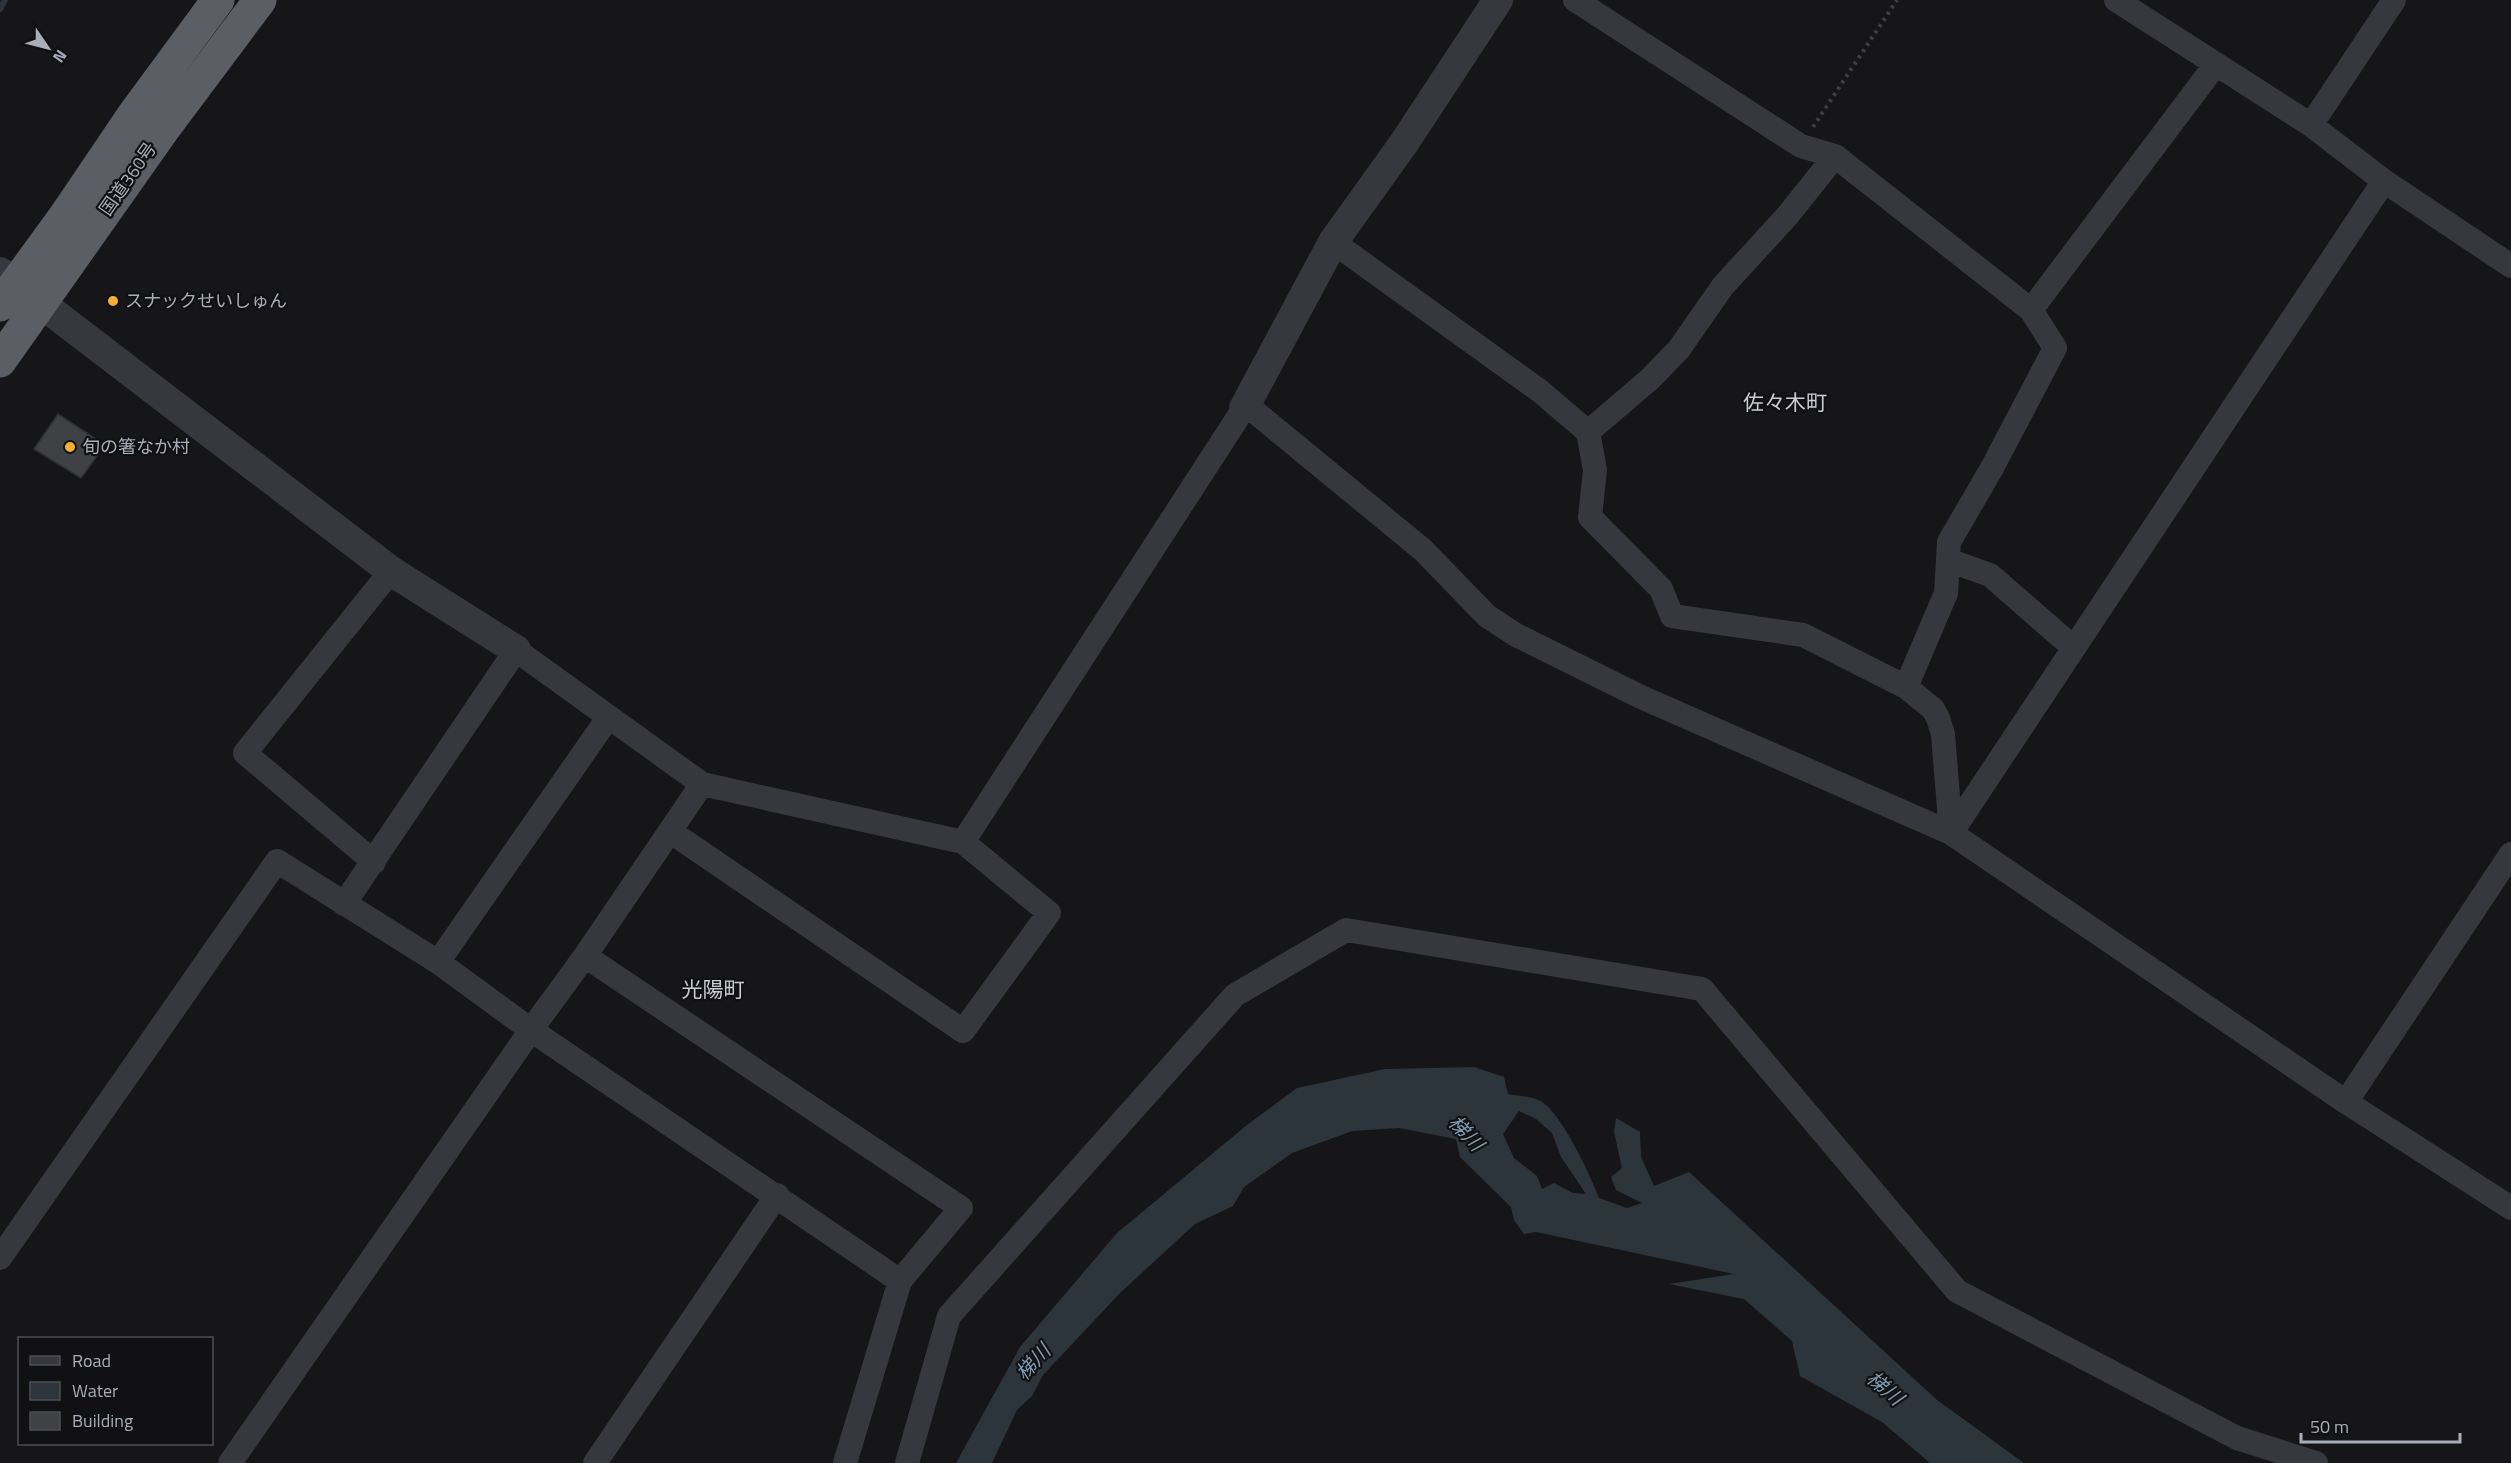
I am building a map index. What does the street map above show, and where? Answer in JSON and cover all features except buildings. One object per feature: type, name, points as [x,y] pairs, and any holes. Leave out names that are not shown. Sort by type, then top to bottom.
[{"type":"highway","name":"国道360号","points":[[5,286],[218,0]]},
{"type":"highway","name":"国道360号","points":[[0,362],[223,46],[260,0]]},
{"type":"street","points":[[963,842],[1244,408],[1333,242],[1404,143],[1498,0]]},
{"type":"street","points":[[1575,0],[1801,146],[1835,156],[2031,310],[2055,348],[1992,468],[1949,542],[1946,593],[1906,687]]},
{"type":"street","points":[[2116,0],[2311,124],[2384,181],[2511,266]]},
{"type":"street","points":[[2311,124],[2394,0]]},
{"type":"street","points":[[2031,310],[2216,64]]},
{"type":"street","points":[[1588,432],[1650,379],[1679,349],[1723,286],[1788,215],[1835,156]]},
{"type":"street","points":[[1951,833],[2384,181]]},
{"type":"street","points":[[1333,242],[1540,391],[1588,432],[1595,470],[1590,517],[1661,589],[1672,616],[1803,635],[1906,687],[1933,709],[1943,734],[1951,833]]},
{"type":"street","points":[[5,286],[41,303],[391,571],[516,650],[702,784],[963,842],[1049,913],[963,1030],[671,832]]},
{"type":"street","points":[[1244,408],[1255,411],[1423,550],[1487,616],[1516,635],[1641,697],[1951,833],[2346,1102],[2511,1208]]},
{"type":"street","points":[[1948,560],[1990,574],[2074,648]]},
{"type":"street","points":[[374,862],[245,753],[391,571]]},
{"type":"street","points":[[344,904],[516,650]]},
{"type":"street","points":[[438,962],[608,718]]},
{"type":"street","points":[[230,1463],[531,1029],[585,956],[702,784]]},
{"type":"street","points":[[2346,1102],[2511,854]]},
{"type":"street","points":[[0,1258],[277,861],[438,962],[531,1029],[900,1281]]},
{"type":"street","points":[[907,1463],[949,1316],[1236,995],[1346,930],[1702,989],[1957,1291],[2237,1438],[2316,1463]]},
{"type":"street","points":[[585,956],[961,1208],[900,1281],[845,1463]]},
{"type":"street","points":[[595,1463],[777,1195]]},
{"type":"path","points":[[1801,146],[1897,0]]},
{"type":"water","name":"梯川","points":[[1474,1067],[1504,1077],[1508,1094],[1540,1101],[1557,1117],[1582,1160],[1599,1198],[1627,1208],[1642,1203],[1616,1190],[1611,1177],[1622,1168],[1614,1132],[1616,1118],[1640,1132],[1641,1157],[1654,1186],[1689,1172],[1937,1400],[2024,1463],[1930,1463],[1882,1422],[1800,1376],[1792,1341],[1744,1299],[1669,1284],[1734,1274],[1536,1232],[1524,1234],[1514,1220],[1511,1207],[1460,1157],[1456,1139],[1399,1128],[1352,1131],[1292,1153],[1244,1187],[1233,1206],[1195,1224],[1120,1293],[1043,1375],[1032,1396],[1017,1410],[992,1463],[956,1463],[1020,1347],[1117,1233],[1247,1125],[1297,1088],[1385,1069]],"holes":[[[1519,1111],[1536,1119],[1552,1133],[1561,1157],[1586,1194],[1573,1193],[1554,1183],[1542,1189],[1537,1176],[1514,1158],[1503,1134]]]},
{"type":"waterway","points":[[0,9],[5,0]]},
{"type":"place","name":"スナックせいしゅん","points":[[113,301]]},
{"type":"place","name":"旬の箸なか村","points":[[70,447]]},
{"type":"district","name":"佐々木町","points":[[1785,403]]},
{"type":"district","name":"光陽町","points":[[713,990]]}]
